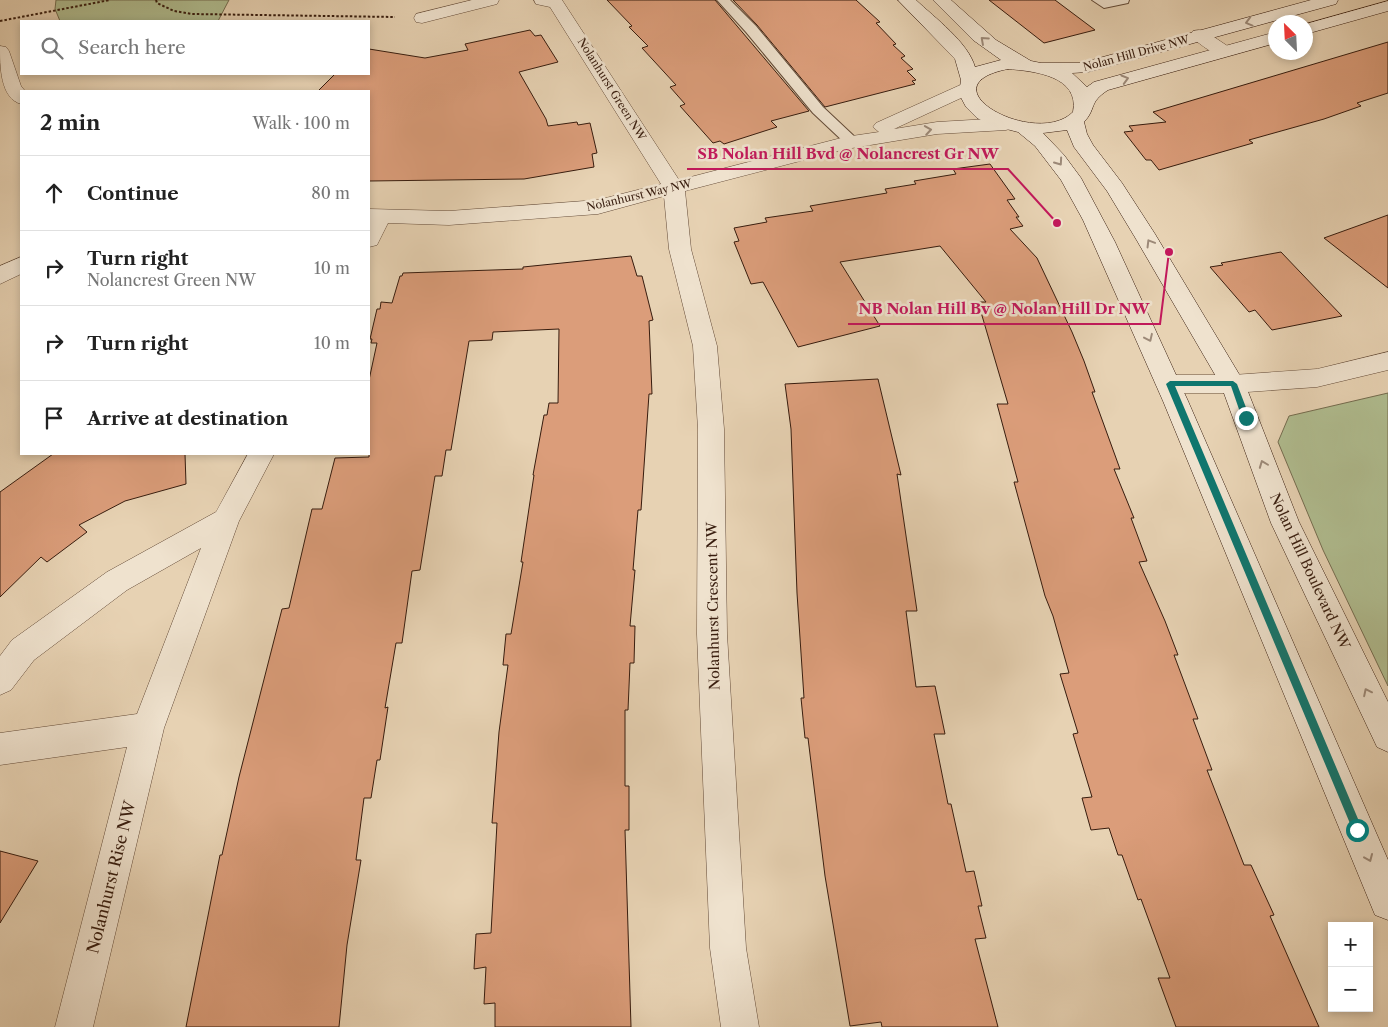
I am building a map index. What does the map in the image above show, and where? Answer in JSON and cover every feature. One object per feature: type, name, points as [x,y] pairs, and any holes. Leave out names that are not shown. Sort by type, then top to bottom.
[{"type":"street","points":[[422,18],[492,0]]},
{"type":"street","name":"Nolanhurst Green NW","points":[[542,0],[556,3],[674,188]]},
{"type":"street","points":[[906,0],[930,21],[964,59],[969,84],[969,98],[977,108],[989,117],[1015,126],[1041,140],[1070,177],[1105,245],[1170,384],[1388,902]]},
{"type":"street","points":[[941,0],[990,46],[1004,56],[1059,74],[1072,82],[1081,92],[1079,111],[1060,126],[1044,129],[1015,126]]},
{"type":"street","name":"Nolan Hill Drive NW","points":[[1034,66],[1082,68],[1319,1]]},
{"type":"street","points":[[1313,26],[1388,6]]},
{"type":"street","name":"Nolan Hill Drive NW","points":[[1199,35],[1223,51]]},
{"type":"street","name":"Nolan Hill Drive NW","points":[[1079,111],[1090,93],[1101,86],[1268,39]]},
{"type":"street","points":[[0,51],[12,88],[20,97]]},
{"type":"street","points":[[969,84],[979,72],[992,66],[1008,64],[1034,66]]},
{"type":"street","name":"Nolanhurst Way NW","points":[[848,142],[969,84]]},
{"type":"street","name":"Nolan Hill Boulevard NW","points":[[1079,111],[1077,134],[1080,141],[1116,188],[1233,384],[1285,523],[1388,736]]},
{"type":"street","name":"Nolanhurst Way NW","points":[[374,216],[449,218],[598,207],[848,142],[937,128],[1015,126]]},
{"type":"street","name":"Nolanhurst Crescent NW","points":[[674,188],[680,248],[705,346],[711,429],[712,624],[728,948],[740,1027]]},
{"type":"street","points":[[370,235],[374,216]]},
{"type":"street","points":[[0,276],[20,265]]},
{"type":"street","points":[[1170,384],[1233,384],[1317,378],[1388,361]]},
{"type":"street","name":"Nolanhurst Rise NW","points":[[74,1027],[148,728],[226,520],[260,455]]},
{"type":"street","points":[[0,680],[24,650],[116,581],[226,520]]},
{"type":"street","points":[[0,749],[148,728]]},
{"type":"lane","points":[[723,0],[848,142]]},
{"type":"lane","points":[[1098,0],[1104,4],[1123,0]]},
{"type":"path","points":[[0,20],[110,0]]},
{"type":"path","points":[[156,0],[157,3],[166,8],[192,14],[360,15],[422,18]]},
{"type":"green space","points":[[56,0],[229,0],[219,20],[60,20],[55,9]]},
{"type":"green space","points":[[1388,393],[1388,686],[1323,550],[1278,442],[1289,416]]},
{"type":"building","points":[[607,0],[715,0],[809,111],[771,121],[777,127],[724,144],[720,141],[713,143],[680,106],[685,104],[670,87],[676,85],[642,48],[648,46],[629,27],[632,26]]},
{"type":"building","points":[[733,0],[856,0],[880,22],[876,23],[896,44],[893,45],[905,56],[901,58],[913,69],[907,71],[916,80],[912,81],[915,84],[825,107],[757,25]]},
{"type":"building","points":[[989,0],[1055,0],[1095,30],[1044,43]]},
{"type":"building","points":[[530,30],[535,36],[541,35],[558,62],[519,72],[546,119],[548,126],[577,122],[578,125],[590,123],[597,153],[592,154],[594,167],[524,179],[370,181],[370,90],[319,90],[334,75],[370,75],[370,49],[425,58],[468,50],[465,44]]},
{"type":"building","points":[[1388,42],[1388,93],[1357,103],[1361,106],[1324,119],[1249,140],[1253,143],[1159,170],[1151,160],[1146,160],[1124,132],[1133,131],[1129,126],[1166,122],[1153,112]]},
{"type":"building","points":[[990,164],[1015,199],[1007,200],[1023,226],[1010,229],[1037,258],[1084,361],[1095,392],[1092,392],[1120,469],[1114,469],[1134,518],[1131,518],[1147,561],[1139,562],[1178,655],[1174,655],[1198,719],[1193,719],[1212,770],[1207,770],[1244,865],[1251,865],[1274,915],[1270,916],[1319,1027],[1176,1027],[1158,978],[1170,978],[1141,899],[1138,900],[1122,855],[1118,855],[1109,828],[1091,830],[1082,798],[1092,797],[1073,734],[1078,733],[1060,674],[1069,673],[1053,616],[1045,596],[1014,482],[1018,482],[997,404],[1008,404],[978,302],[986,302],[940,246],[840,262],[880,326],[798,347],[763,282],[751,284],[734,242],[739,241],[734,228],[767,222],[765,218],[813,211],[810,206],[887,193],[885,189],[916,184],[914,181],[956,174],[953,169]]},
{"type":"building","points":[[1388,215],[1388,288],[1324,238]]},
{"type":"building","points":[[1281,252],[1342,316],[1272,330],[1255,310],[1249,312],[1210,267],[1223,265],[1221,263]]},
{"type":"building","points":[[631,256],[637,276],[642,276],[653,320],[649,321],[652,394],[649,394],[641,510],[638,510],[633,570],[635,570],[630,626],[635,626],[634,663],[630,663],[628,710],[625,710],[625,786],[629,786],[629,830],[625,830],[631,1027],[495,1027],[495,1003],[484,1004],[486,967],[474,969],[476,934],[491,933],[497,823],[492,823],[499,732],[508,665],[503,665],[506,634],[511,634],[523,562],[521,562],[533,475],[544,415],[547,415],[549,403],[558,403],[559,329],[493,332],[492,340],[469,341],[451,450],[446,450],[442,476],[435,476],[420,570],[412,571],[402,643],[396,643],[385,708],[388,707],[380,760],[377,760],[371,798],[364,798],[356,860],[361,860],[347,945],[339,1027],[186,1027],[220,855],[222,855],[239,777],[282,609],[289,608],[312,509],[322,509],[335,458],[369,457],[370,455],[370,375],[377,343],[371,343],[372,339],[370,339],[377,309],[380,309],[381,302],[392,303],[400,276],[403,273],[523,269],[523,267]]},
{"type":"building","points":[[878,379],[901,475],[897,474],[917,611],[906,611],[916,687],[935,686],[945,734],[934,734],[948,804],[951,804],[966,872],[974,871],[982,906],[978,906],[986,938],[975,939],[998,1027],[882,1027],[881,1022],[850,1026],[825,876],[808,738],[805,738],[801,698],[804,698],[797,593],[791,429],[785,384]]},
{"type":"building","points":[[52,455],[185,455],[186,484],[125,501],[79,525],[87,532],[47,562],[41,557],[0,597],[0,492]]},
{"type":"building","points":[[0,851],[38,861],[0,923]]},
{"type":"place","name":"SB Nolan Hill Bvd @ Nolancrest Gr NW","points":[[1057,223]]},
{"type":"place","name":"NB Nolan Hill Bv @ Nolan Hill Dr NW","points":[[1169,252]]},
{"type":"route","points":[[1246,418],[1233,384],[1170,384],[1357,830]]}]
